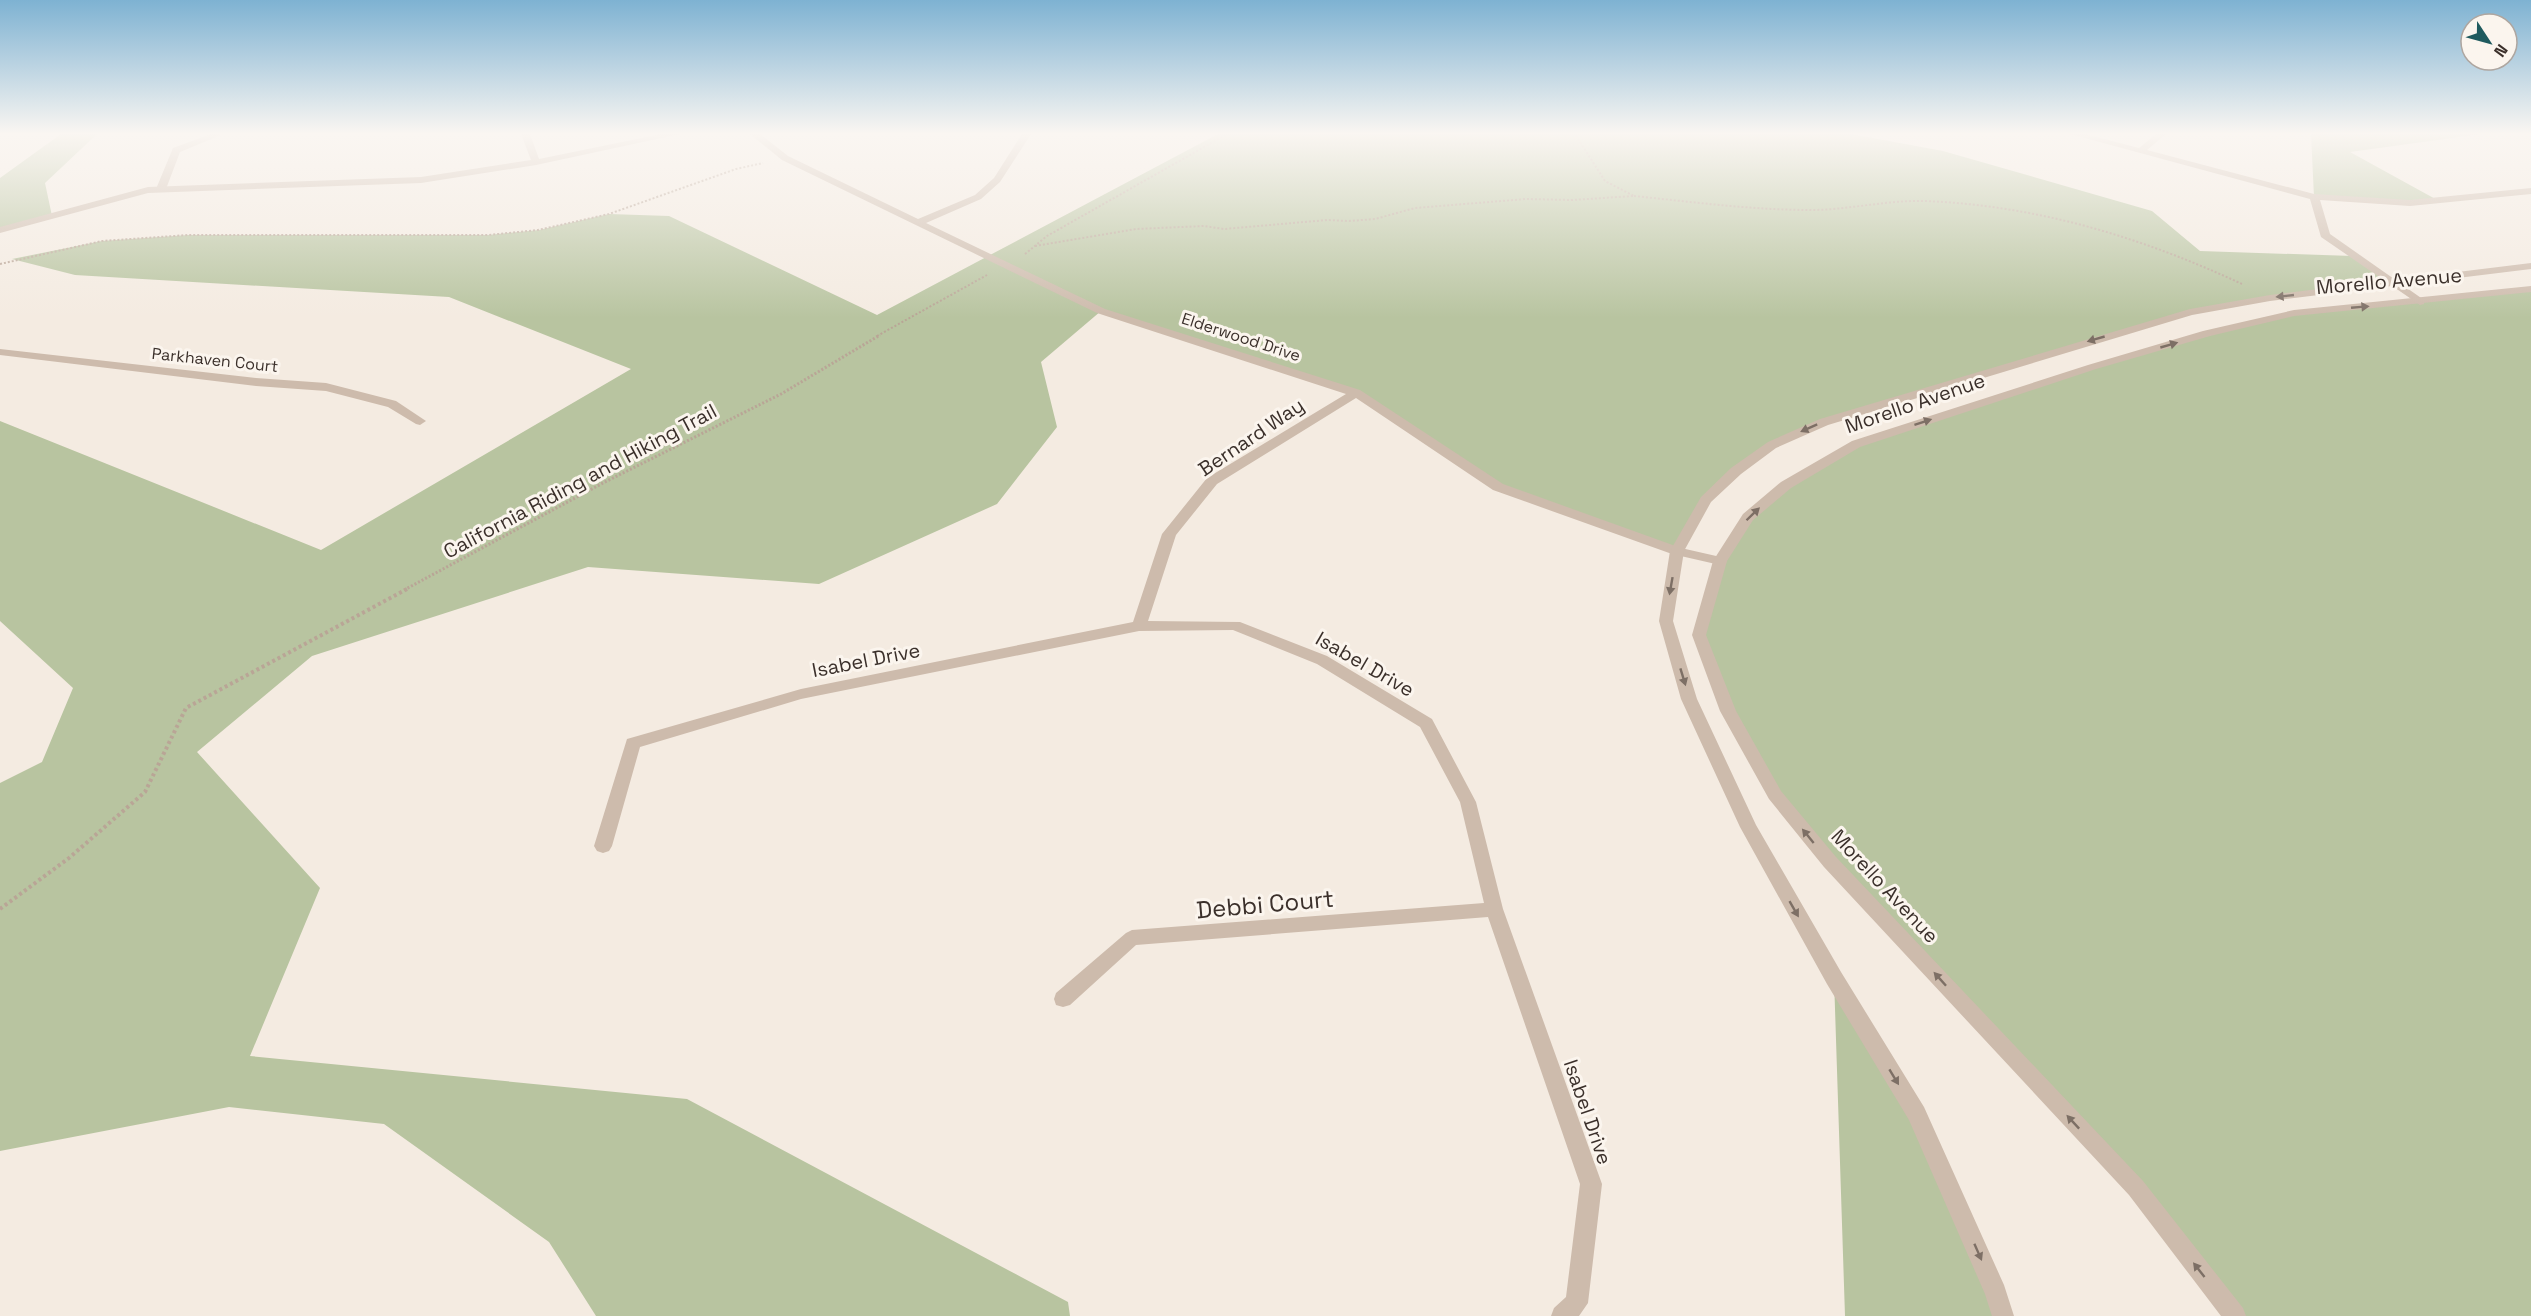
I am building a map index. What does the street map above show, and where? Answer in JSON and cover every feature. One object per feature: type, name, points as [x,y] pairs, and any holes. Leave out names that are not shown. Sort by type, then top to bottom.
[{"type":"street","points":[[0,230],[128,195]]},
{"type":"street","name":"Elderwood Drive","points":[[861,195],[1101,311],[1356,393],[1498,487],[1677,550],[1720,561]]},
{"type":"street","points":[[917,223],[980,195]]},
{"type":"street","points":[[2308,195],[2410,203],[2486,195]]},
{"type":"street","points":[[2314,197],[2325,235],[2420,302]]},
{"type":"street","name":"Morello Avenue","points":[[2003,1316],[1996,1293],[1917,1114],[1834,978],[1748,826],[1689,699],[1666,621],[1677,550],[1706,500],[1736,471],[1772,445],[1824,422],[2190,312],[2270,298],[2395,285],[2531,266]]},
{"type":"street","name":"Morello Avenue","points":[[2235,1316],[2136,1188],[1830,862],[1775,795],[1728,711],[1699,635],[1720,561],[1748,517],[1763,504],[1786,485],[1856,444],[2092,367],[2207,333],[2294,313],[2531,290]]},
{"type":"street","name":"Parkhaven Court","points":[[0,352],[256,382],[326,387],[392,404],[420,421]]},
{"type":"street","name":"Bernard Way","points":[[1139,626],[1169,534],[1212,481],[1356,393]]},
{"type":"street","name":"Isabel Drive","points":[[603,846],[633,743],[801,694],[1139,626],[1235,625],[1322,660],[1426,723],[1468,802],[1494,909],[1591,1184],[1577,1303],[1562,1316]]},
{"type":"street","name":"Debbi Court","points":[[1063,999],[1132,939],[1494,909]]},
{"type":"path","points":[[0,264],[102,241],[188,235],[488,235],[538,230],[609,214],[661,195]]},
{"type":"path","name":"California Riding and Hiking Trail","points":[[0,909],[69,858],[145,792],[186,708],[603,483],[781,394],[864,343],[1005,265],[1035,247],[1047,236],[1119,195]]},
{"type":"path","points":[[1035,247],[1101,233],[1136,229],[1203,226],[1224,229],[1294,222],[1349,221],[1375,219],[1415,208],[1527,199],[1572,200],[1634,196],[1762,208],[1853,208],[1923,201],[2032,212],[2114,234],[2209,267],[2270,298]]},
{"type":"green space","points":[[0,195],[48,195],[52,216],[0,230]]},
{"type":"green space","points":[[1102,195],[2098,195],[2152,211],[2200,251],[2353,256],[2392,285],[2270,298],[2189,312],[1824,422],[1772,445],[1706,500],[1677,551],[1498,487],[1356,393],[1101,311],[1041,362],[1057,427],[997,504],[819,584],[588,567],[312,656],[197,752],[320,888],[250,1056],[687,1099],[1068,1302],[1070,1316],[596,1316],[549,1242],[384,1124],[229,1107],[0,1151],[0,783],[42,762],[73,688],[0,621],[0,421],[321,550],[631,369],[449,297],[75,275],[12,259],[102,241],[188,235],[488,235],[539,230],[609,214],[669,216],[877,315]]},
{"type":"green space","points":[[2429,195],[2439,201],[2410,203],[2314,197]]},
{"type":"green space","points":[[2531,289],[2531,1316],[2235,1316],[2136,1188],[1775,795],[1699,635],[1720,561],[1748,517],[1786,485],[1856,444],[2092,367],[2294,313]]},
{"type":"green space","points":[[1834,978],[1917,1114],[2003,1316],[1845,1316]]}]
